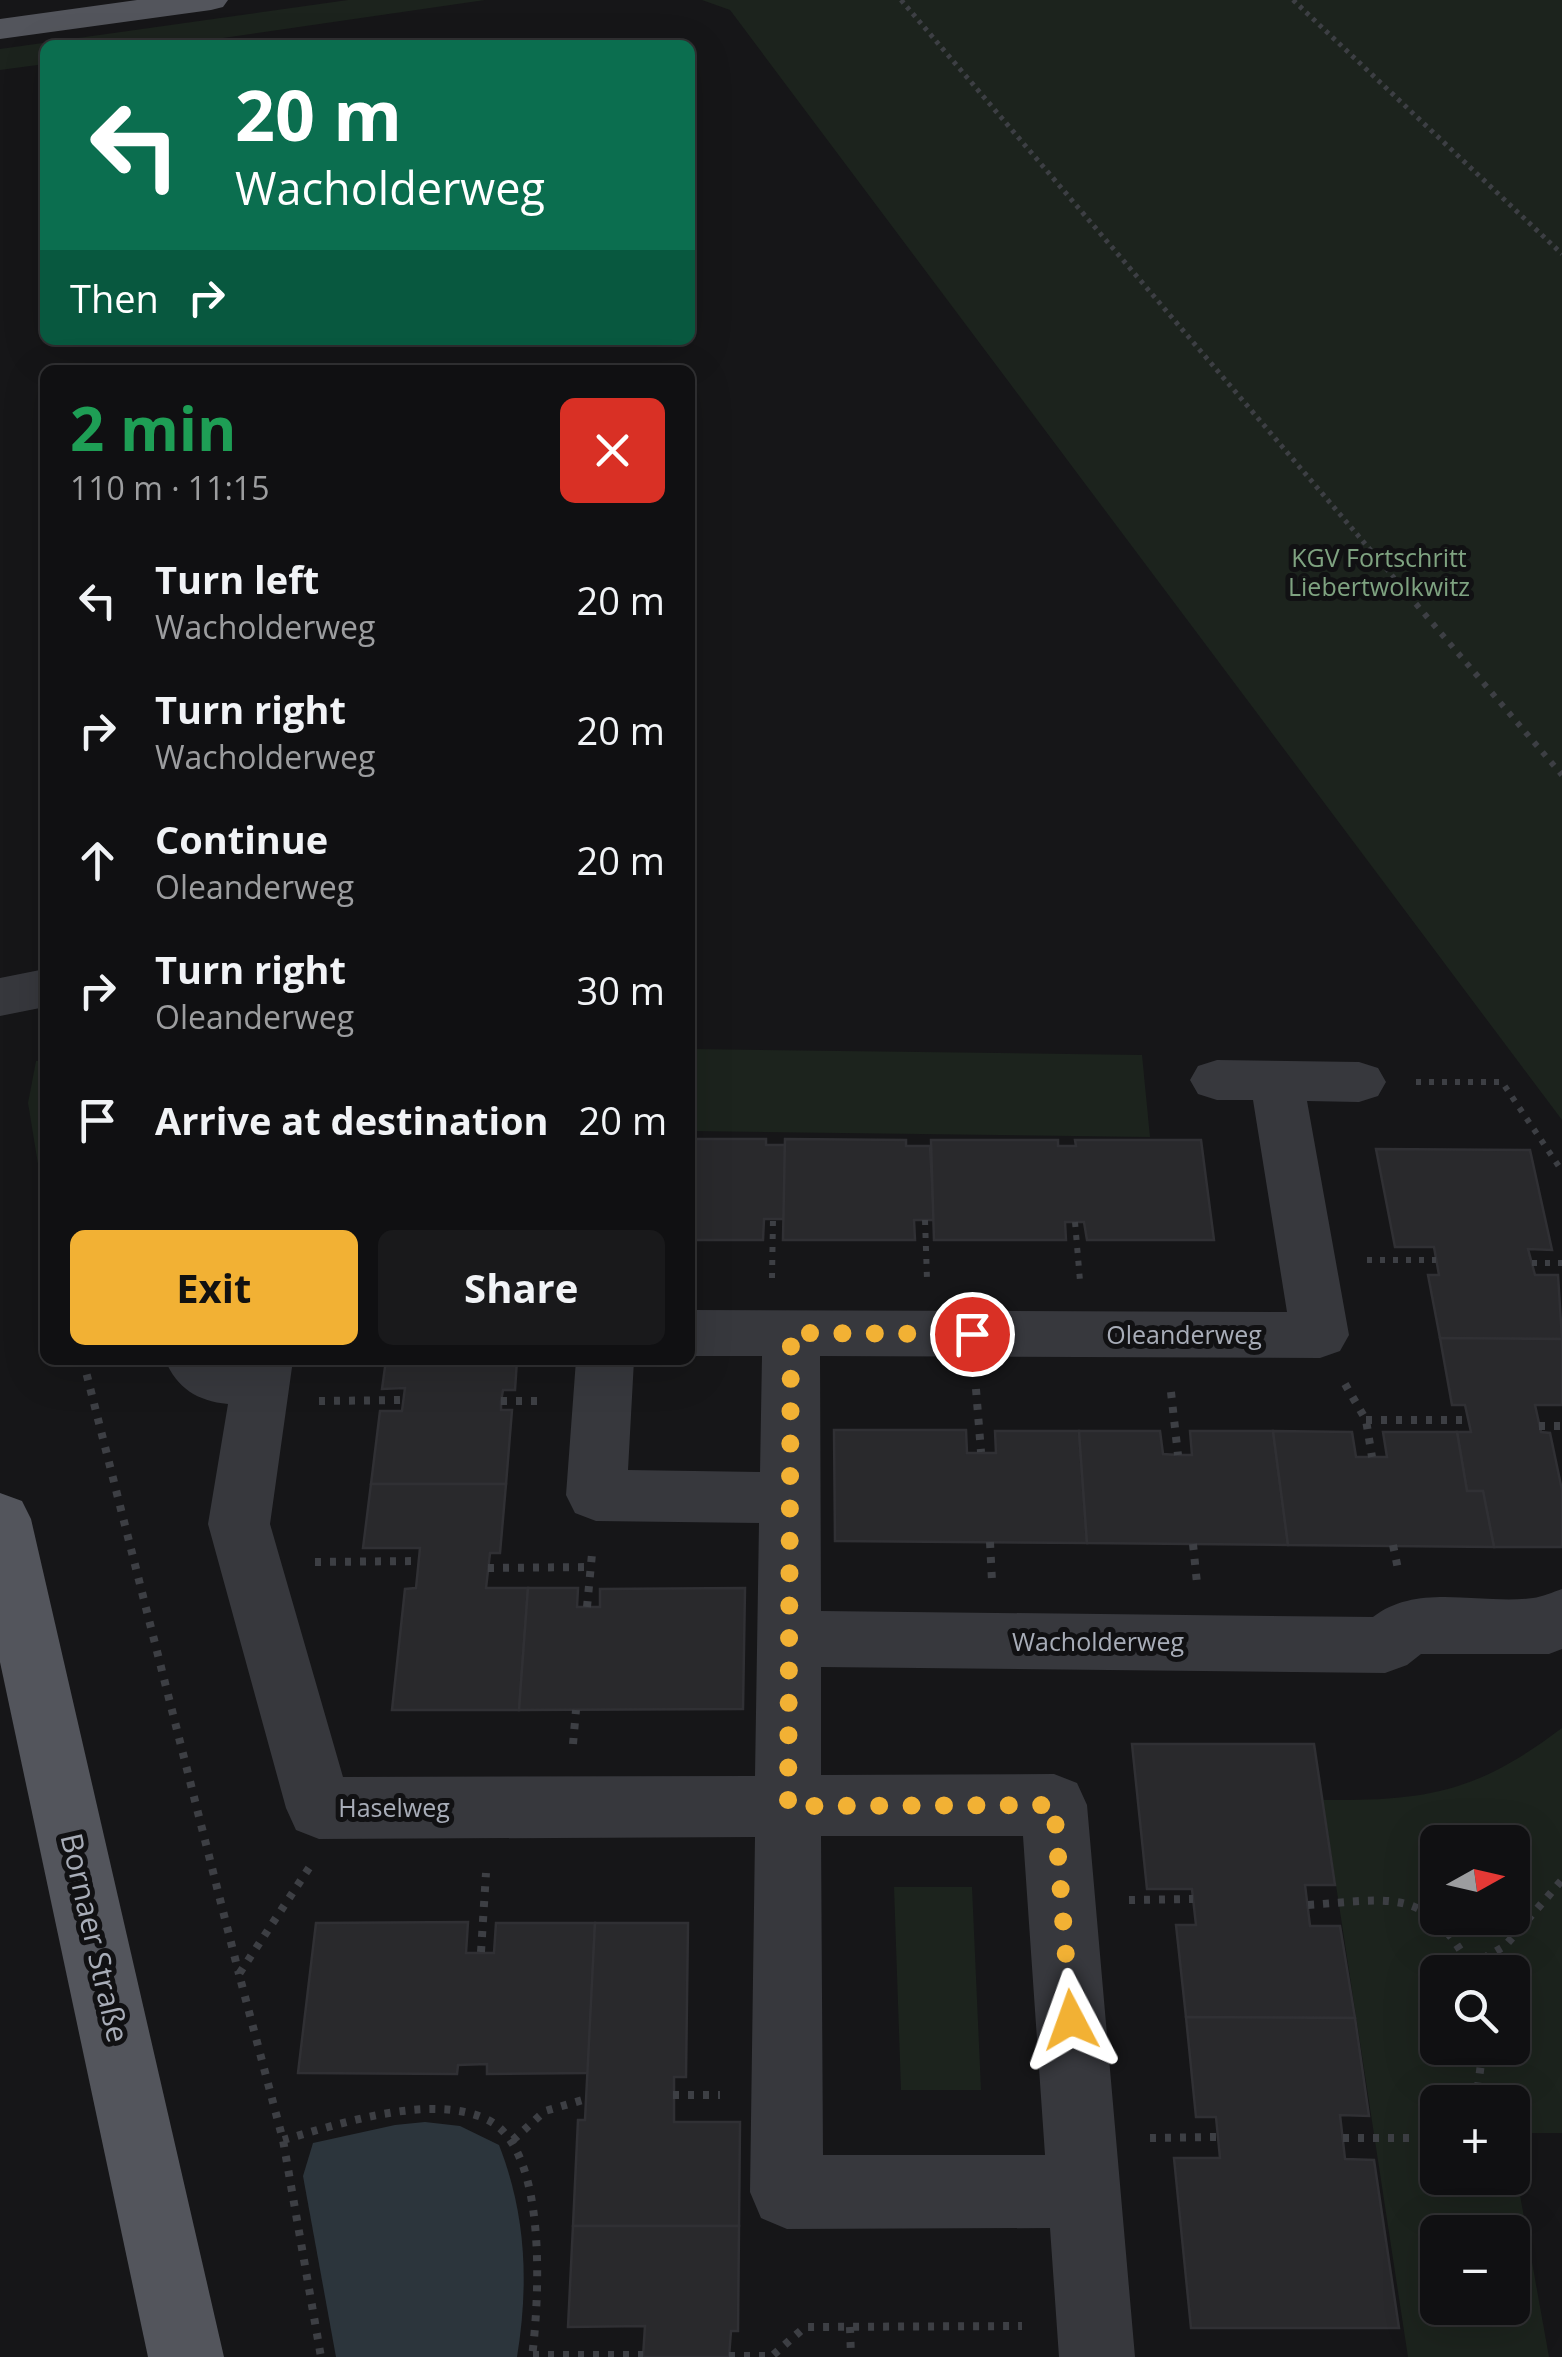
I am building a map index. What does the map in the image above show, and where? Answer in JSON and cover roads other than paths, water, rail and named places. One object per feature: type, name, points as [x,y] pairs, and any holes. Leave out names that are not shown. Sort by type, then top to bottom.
[{"type":"main road","points":[[0,29],[211,0]]},
{"type":"main road","name":"Bornaer Straße","points":[[0,1519],[186,2357]]},
{"type":"street","points":[[0,997],[40,989]]},
{"type":"street","points":[[1217,1080],[1359,1082]]},
{"type":"street","name":"Oleanderweg","points":[[695,1333],[1320,1335],[1277,1081]]},
{"type":"street","points":[[791,1333],[788,2192],[1084,2191]]},
{"type":"street","points":[[196,1365],[217,1379],[261,1381]]},
{"type":"street","points":[[605,1365],[596,1495],[790,1498]]},
{"type":"street","name":"Haselweg","points":[[261,1381],[239,1524],[319,1808],[788,1806]]},
{"type":"street","name":"Wacholderweg","points":[[789,1639],[1385,1645],[1409,1626],[1549,1626],[1562,1616]]},
{"type":"street","points":[[788,1806],[1054,1805],[1096,2342]]},
{"type":"park label","name":"KGV Fortschritt Liebertwolkwitz","points":[[1379,572]]}]
